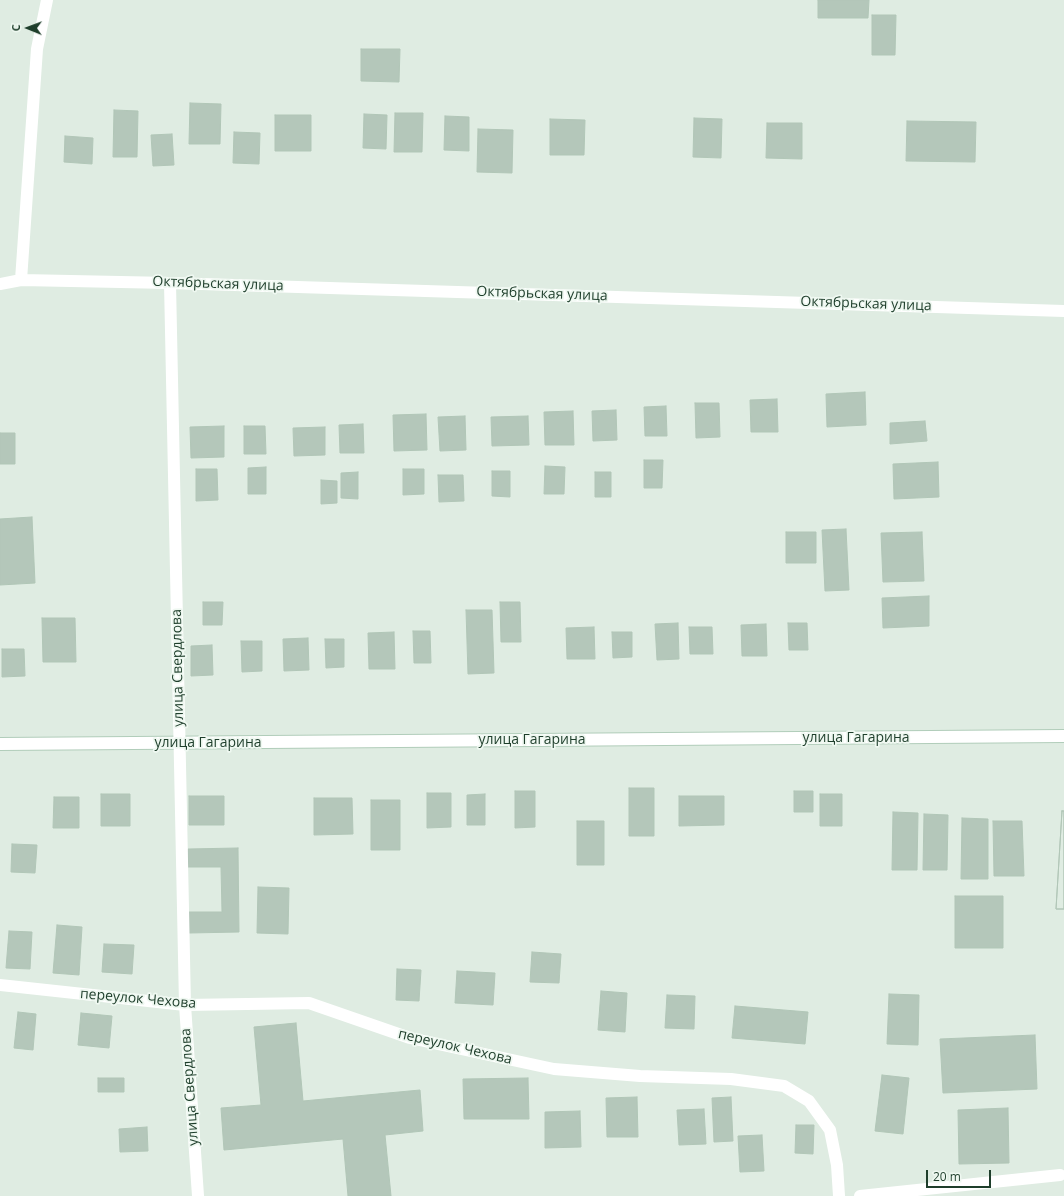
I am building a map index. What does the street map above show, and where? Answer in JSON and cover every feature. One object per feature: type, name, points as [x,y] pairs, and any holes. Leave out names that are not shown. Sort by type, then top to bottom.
[{"type":"street","points":[[21,280],[37,49],[47,0]]},
{"type":"street","name":"Октябрьская улица","points":[[0,284],[21,280],[170,283],[1064,310]]},
{"type":"street","name":"улица Свердлова","points":[[170,283],[185,1005],[198,1196]]},
{"type":"street","name":"улица Гагарина","points":[[0,744],[1064,736]]},
{"type":"street","name":"переулок Чехова","points":[[0,985],[185,1005],[309,1003],[410,1038],[554,1069],[640,1076],[731,1079],[784,1086],[809,1101],[830,1130],[837,1165],[839,1196]]},
{"type":"street","points":[[860,1196],[1060,1175]]},
{"type":"building","points":[[818,0],[869,0],[868,18],[818,18]]},
{"type":"building","points":[[872,15],[896,15],[895,55],[872,55]]},
{"type":"building","points":[[361,49],[400,49],[399,82],[361,81]]},
{"type":"building","points":[[190,103],[221,104],[220,144],[189,144]]},
{"type":"building","points":[[114,110],[138,111],[137,157],[113,157]]},
{"type":"building","points":[[395,113],[423,113],[422,152],[394,152]]},
{"type":"building","points":[[364,114],[387,115],[386,149],[363,148]]},
{"type":"building","points":[[275,115],[311,115],[311,151],[275,151]]},
{"type":"building","points":[[445,116],[469,117],[469,151],[444,150]]},
{"type":"building","points":[[694,118],[722,119],[721,158],[693,157]]},
{"type":"building","points":[[550,119],[585,120],[584,155],[550,155]]},
{"type":"building","points":[[907,121],[976,122],[975,162],[906,161]]},
{"type":"building","points":[[767,123],[802,123],[802,159],[766,158]]},
{"type":"building","points":[[478,129],[513,130],[512,173],[477,172]]},
{"type":"building","points":[[234,132],[260,133],[259,164],[233,163]]},
{"type":"building","points":[[172,134],[174,165],[153,166],[151,135]]},
{"type":"building","points":[[65,136],[93,138],[92,164],[64,162]]},
{"type":"building","points":[[865,392],[866,425],[827,427],[826,394]]},
{"type":"building","points":[[777,399],[778,432],[751,432],[750,400]]},
{"type":"building","points":[[695,403],[719,403],[720,437],[696,438]]},
{"type":"building","points":[[666,406],[667,436],[645,436],[644,407]]},
{"type":"building","points":[[616,410],[617,440],[593,441],[592,411]]},
{"type":"building","points":[[573,411],[574,445],[545,445],[544,412]]},
{"type":"building","points":[[426,414],[427,450],[394,451],[393,415]]},
{"type":"building","points":[[465,416],[466,450],[440,451],[438,417]]},
{"type":"building","points":[[528,416],[529,445],[492,446],[491,417]]},
{"type":"building","points":[[925,421],[927,441],[890,444],[890,423]]},
{"type":"building","points":[[363,424],[364,453],[340,453],[339,425]]},
{"type":"building","points":[[224,426],[224,457],[191,458],[190,427]]},
{"type":"building","points":[[244,426],[265,426],[266,454],[244,454]]},
{"type":"building","points":[[325,427],[325,455],[294,456],[293,428]]},
{"type":"building","points":[[0,433],[15,433],[15,464],[0,464]]},
{"type":"building","points":[[644,460],[663,460],[662,488],[644,488]]},
{"type":"building","points":[[938,462],[939,497],[894,499],[893,464]]},
{"type":"building","points":[[545,466],[565,467],[564,494],[544,494]]},
{"type":"building","points":[[266,467],[266,494],[248,494],[248,468]]},
{"type":"building","points":[[196,469],[217,469],[218,500],[196,501]]},
{"type":"building","points":[[403,469],[424,469],[424,494],[403,495]]},
{"type":"building","points":[[492,471],[510,471],[510,497],[492,496]]},
{"type":"building","points":[[358,472],[358,499],[341,498],[341,473]]},
{"type":"building","points":[[595,472],[611,472],[611,497],[595,497]]},
{"type":"building","points":[[438,475],[463,475],[464,501],[439,502]]},
{"type":"building","points":[[321,480],[337,481],[337,503],[321,504]]},
{"type":"building","points":[[32,517],[35,583],[0,585],[0,519]]},
{"type":"building","points":[[846,529],[849,590],[825,591],[822,530]]},
{"type":"building","points":[[786,532],[816,532],[816,563],[786,563]]},
{"type":"building","points":[[922,532],[924,581],[883,582],[881,533]]},
{"type":"building","points":[[929,596],[929,626],[883,628],[882,598]]},
{"type":"building","points":[[203,602],[223,602],[222,625],[203,625]]},
{"type":"building","points":[[500,602],[520,602],[521,642],[501,642]]},
{"type":"building","points":[[466,610],[492,610],[494,673],[468,674]]},
{"type":"building","points":[[42,618],[75,618],[76,662],[43,662]]},
{"type":"building","points":[[678,623],[679,659],[657,660],[655,624]]},
{"type":"building","points":[[788,623],[807,623],[808,650],[789,650]]},
{"type":"building","points":[[766,624],[767,656],[742,656],[741,625]]},
{"type":"building","points":[[594,627],[595,659],[567,659],[566,628]]},
{"type":"building","points":[[689,627],[712,627],[713,654],[690,654]]},
{"type":"building","points":[[413,631],[430,631],[431,663],[414,663]]},
{"type":"building","points":[[394,632],[395,669],[369,669],[368,633]]},
{"type":"building","points":[[612,632],[632,632],[632,657],[613,658]]},
{"type":"building","points":[[308,638],[309,670],[284,671],[283,639]]},
{"type":"building","points":[[325,639],[344,639],[344,667],[326,668]]},
{"type":"building","points":[[241,641],[262,641],[262,671],[242,672]]},
{"type":"building","points":[[212,645],[213,675],[191,676],[191,646]]},
{"type":"building","points":[[2,649],[24,649],[25,676],[2,677]]},
{"type":"building","points":[[629,788],[654,788],[654,836],[629,836]]},
{"type":"building","points":[[515,791],[535,791],[535,827],[515,828]]},
{"type":"building","points":[[794,791],[813,791],[813,812],[794,812]]},
{"type":"building","points":[[427,793],[451,793],[451,827],[427,828]]},
{"type":"building","points":[[101,794],[130,794],[130,826],[101,826]]},
{"type":"building","points":[[485,794],[485,825],[467,825],[467,795]]},
{"type":"building","points":[[820,794],[842,794],[842,826],[820,826]]},
{"type":"building","points":[[189,796],[224,796],[224,825],[189,825]]},
{"type":"building","points":[[679,796],[724,796],[724,825],[679,826]]},
{"type":"building","points":[[54,797],[79,797],[79,828],[53,828]]},
{"type":"building","points":[[314,798],[352,798],[353,834],[314,835]]},
{"type":"building","points":[[371,800],[400,800],[400,850],[371,850]]},
{"type":"building","points":[[1062,811],[1064,811],[1064,909],[1056,909]]},
{"type":"building","points":[[1062,811],[1064,811],[1064,909],[1056,909]]},
{"type":"building","points":[[893,812],[918,813],[917,870],[892,870]]},
{"type":"building","points":[[924,814],[948,815],[947,870],[923,870]]},
{"type":"building","points":[[962,818],[988,819],[988,879],[961,879]]},
{"type":"building","points":[[577,821],[604,821],[604,865],[577,865]]},
{"type":"building","points":[[993,821],[1022,821],[1024,876],[994,876]]},
{"type":"building","points":[[12,844],[37,845],[35,873],[11,872]]},
{"type":"building","points":[[238,848],[239,932],[189,933],[189,912],[222,912],[221,867],[188,867],[188,849]]},
{"type":"building","points":[[258,887],[289,888],[288,934],[257,933]]},
{"type":"building","points":[[955,896],[1003,896],[1003,948],[955,948]]},
{"type":"building","points":[[57,925],[82,927],[79,975],[53,973]]},
{"type":"building","points":[[9,931],[32,932],[30,969],[6,968]]},
{"type":"building","points":[[104,944],[134,945],[132,974],[102,972]]},
{"type":"building","points":[[532,952],[561,954],[559,983],[530,982]]},
{"type":"building","points":[[397,969],[421,970],[419,1001],[396,1000]]},
{"type":"building","points":[[457,971],[495,973],[493,1005],[455,1003]]},
{"type":"building","points":[[601,991],[627,993],[625,1032],[598,1030]]},
{"type":"building","points":[[889,994],[919,995],[918,1045],[887,1044]]},
{"type":"building","points":[[667,995],[695,996],[694,1029],[665,1028]]},
{"type":"building","points":[[735,1006],[808,1012],[805,1044],[732,1038]]},
{"type":"building","points":[[18,1012],[36,1014],[33,1050],[14,1048]]},
{"type":"building","points":[[81,1013],[112,1016],[109,1048],[78,1045]]},
{"type":"building","points":[[296,1023],[303,1101],[420,1090],[423,1131],[385,1135],[391,1196],[348,1196],[343,1139],[224,1150],[221,1108],[261,1105],[254,1027]]},
{"type":"building","points":[[1035,1035],[1037,1089],[943,1093],[940,1039]]},
{"type":"building","points":[[882,1075],[909,1078],[903,1134],[875,1131]]},
{"type":"building","points":[[98,1078],[124,1078],[124,1092],[98,1092]]},
{"type":"building","points":[[528,1078],[529,1119],[464,1119],[463,1079]]},
{"type":"building","points":[[637,1097],[638,1137],[607,1137],[606,1098]]},
{"type":"building","points":[[731,1097],[733,1141],[714,1142],[712,1098]]},
{"type":"building","points":[[1008,1108],[1009,1163],[959,1164],[958,1110]]},
{"type":"building","points":[[704,1109],[706,1144],[679,1145],[677,1110]]},
{"type":"building","points":[[580,1111],[581,1147],[545,1148],[545,1112]]},
{"type":"building","points":[[796,1125],[814,1125],[813,1154],[795,1153]]},
{"type":"building","points":[[147,1127],[148,1151],[120,1152],[119,1129]]},
{"type":"building","points":[[762,1135],[764,1171],[740,1172],[738,1136]]}]
